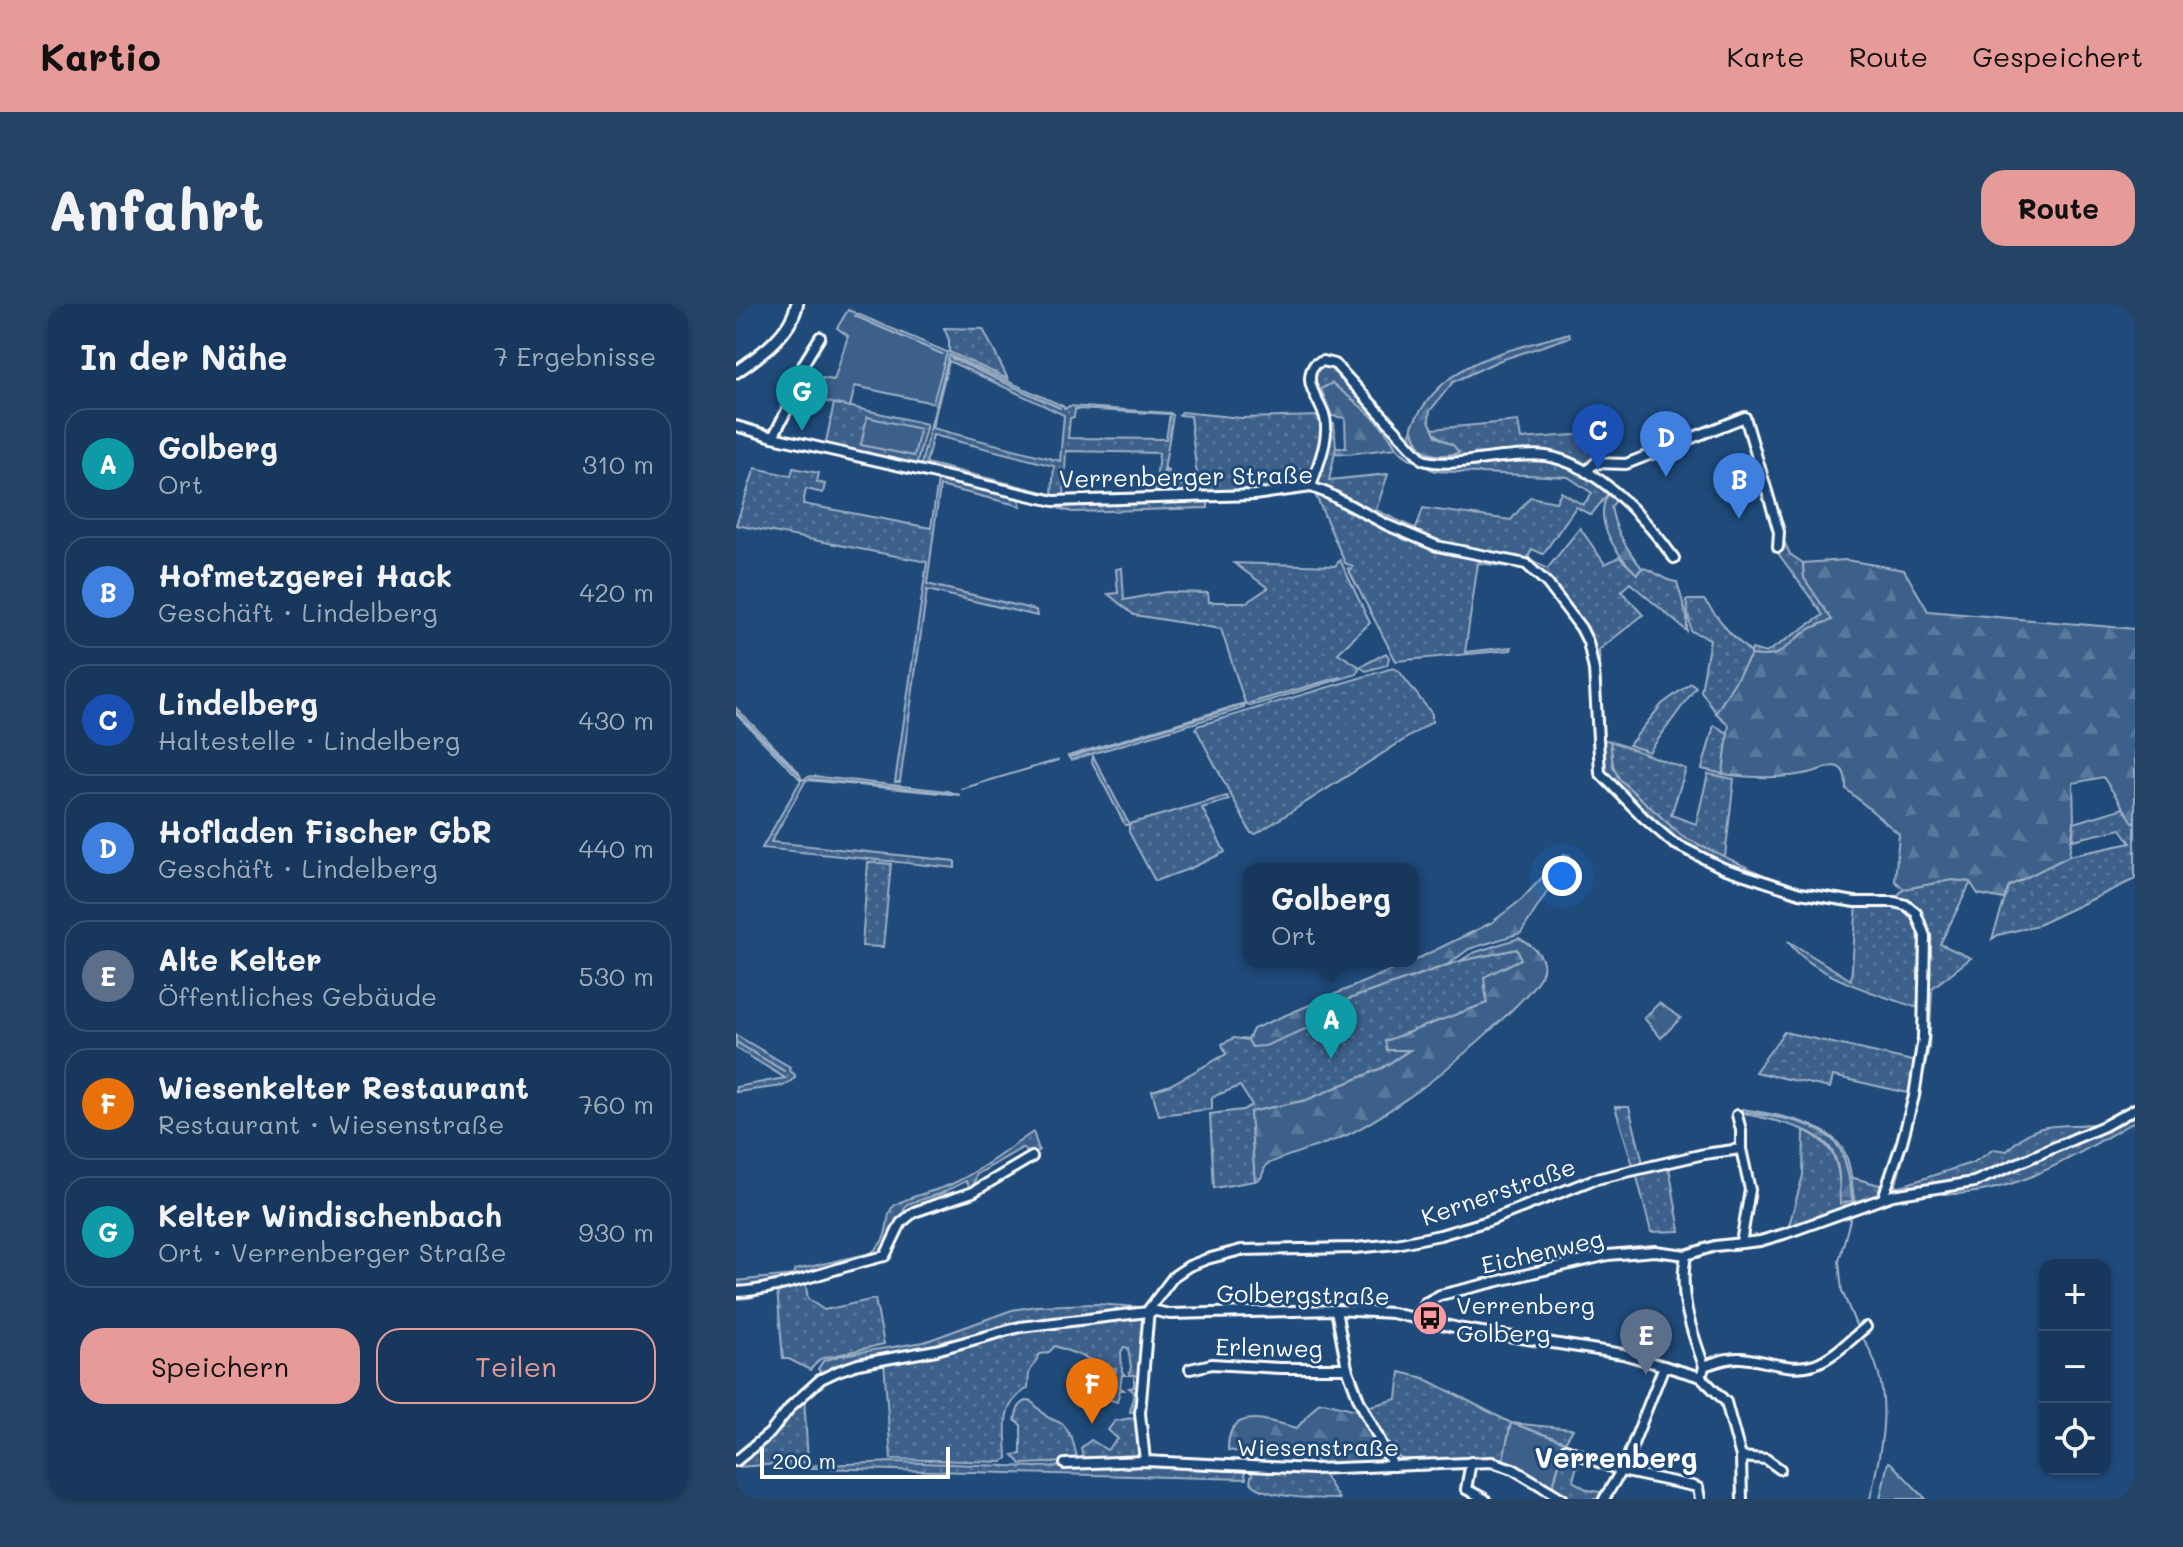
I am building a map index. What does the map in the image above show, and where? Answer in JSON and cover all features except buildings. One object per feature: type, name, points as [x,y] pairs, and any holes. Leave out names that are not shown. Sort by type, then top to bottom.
[{"type":"main road","points":[[738,366],[784,331],[792,320],[797,304]]},
{"type":"street","points":[[773,437],[790,404],[804,363],[820,337]]},
{"type":"street","points":[[1311,487],[1326,435],[1326,420],[1310,375],[1315,364],[1323,361],[1335,364],[1423,460],[1439,463],[1546,456],[1586,472],[1611,489],[1656,533],[1674,558]]},
{"type":"street","points":[[1586,472],[1595,463],[1626,464],[1745,417],[1779,532],[1778,547]]},
{"type":"street","name":"Verrenberger Straße","points":[[736,426],[1054,501],[1254,495],[1311,487],[1437,546],[1526,564],[1576,620],[1588,642],[1594,670],[1600,773],[1673,843],[1723,868],[1800,893],[1855,902],[1894,902],[1906,905],[1916,913],[1925,936],[1923,1038],[1914,1096],[1883,1198]]},
{"type":"street","name":"Eichenweg","points":[[1416,1317],[1425,1303],[1449,1292],[1608,1255],[1655,1251],[1686,1255],[1715,1246],[1760,1241],[1814,1225],[1883,1198],[1974,1182],[2104,1126],[2135,1109]]},
{"type":"street","points":[[1737,1115],[1750,1190],[1741,1243]]},
{"type":"street","name":"Kernerstraße","points":[[1148,1314],[1153,1301],[1174,1276],[1207,1259],[1255,1249],[1355,1248],[1440,1235],[1488,1221],[1592,1180],[1704,1154],[1741,1149]]},
{"type":"street","points":[[736,1292],[791,1283],[831,1269],[885,1256],[901,1223],[914,1212],[973,1192],[1032,1157]]},
{"type":"street","points":[[1686,1255],[1683,1278],[1686,1307],[1704,1366],[1701,1377],[1726,1402],[1741,1457],[1742,1499]]},
{"type":"street","points":[[1336,1310],[1347,1368],[1359,1400],[1393,1466]]},
{"type":"street","name":"Golbergstraße","points":[[736,1461],[770,1433],[792,1405],[811,1388],[838,1371],[858,1364],[936,1350],[1020,1327],[1156,1311],[1170,1314],[1364,1310],[1623,1354],[1701,1377]]},
{"type":"street","points":[[1145,1461],[1140,1413],[1148,1314]]},
{"type":"street","points":[[1704,1366],[1741,1358],[1783,1366],[1815,1364],[1866,1327]]},
{"type":"street","name":"Erlenweg","points":[[1190,1369],[1212,1364],[1347,1368]]},
{"type":"street","points":[[1604,1499],[1621,1471],[1664,1366]]},
{"type":"street","points":[[1566,1449],[1621,1471],[1693,1486],[1698,1488],[1700,1497]]},
{"type":"street","points":[[1741,1457],[1766,1459],[1780,1469]]},
{"type":"street","name":"Wiesenstraße","points":[[1065,1464],[1145,1461],[1313,1469],[1471,1462],[1502,1464],[1563,1499]]},
{"type":"street","points":[[1471,1462],[1466,1489],[1485,1499]]},
{"type":"green space","points":[[848,310],[947,352],[933,403],[855,386],[850,407],[818,400],[822,378],[834,380],[848,336],[837,328]]},
{"type":"green space","points":[[944,328],[983,329],[1008,379],[949,352],[949,340]]},
{"type":"green space","points":[[1569,333],[1570,337],[1498,361],[1453,382],[1430,411],[1429,420],[1436,436],[1454,446],[1459,453],[1434,454],[1418,443],[1412,426],[1426,403],[1459,372],[1499,353]]},
{"type":"green space","points":[[949,355],[1065,409],[1069,406],[1170,413],[1173,415],[1160,495],[1053,498],[920,468]],"holes":[[[949,361],[1064,415],[1060,461],[932,428]],[[1075,409],[1170,414],[1166,439],[1068,438],[1070,418],[1074,417]],[[933,435],[1054,466],[1052,494],[926,463]],[[1066,451],[1159,453],[1155,494],[1064,497]]]},
{"type":"green space","points":[[1318,364],[1334,367],[1377,415],[1373,418],[1332,383],[1322,389],[1332,416],[1327,416],[1314,383]]},
{"type":"green space","points":[[1332,383],[1376,421],[1396,448],[1335,453],[1336,448],[1346,448],[1345,418],[1332,416],[1321,389]]},
{"type":"green space","points":[[834,403],[927,424],[917,463],[912,466],[825,447]]},
{"type":"green space","points":[[1182,412],[1241,418],[1322,416],[1324,436],[1309,484],[1254,493],[1163,496],[1166,469],[1181,485],[1198,484],[1190,416],[1179,415]]},
{"type":"green space","points":[[867,417],[920,429],[914,456],[861,445]]},
{"type":"green space","points":[[1518,421],[1521,439],[1599,433],[1597,448],[1591,461],[1582,467],[1558,457],[1439,461],[1423,457],[1410,440],[1412,426],[1422,449],[1434,455],[1449,455],[1458,453],[1431,429]]},
{"type":"green space","points":[[1328,422],[1334,423],[1336,448],[1329,480],[1388,474],[1376,510],[1416,529],[1423,508],[1511,520],[1530,497],[1556,502],[1561,492],[1583,505],[1592,493],[1568,477],[1435,471],[1399,450],[1391,439],[1395,435],[1423,462],[1535,457],[1570,465],[1610,491],[1591,515],[1576,507],[1543,554],[1532,549],[1528,557],[1547,569],[1580,528],[1605,564],[1619,557],[1637,574],[1642,568],[1647,569],[1677,582],[1687,617],[1687,631],[1630,583],[1621,591],[1643,615],[1599,650],[1603,736],[1599,734],[1597,670],[1591,642],[1527,562],[1450,548],[1390,524],[1326,491],[1317,484],[1316,479]]},
{"type":"green space","points":[[755,468],[791,476],[793,468],[819,473],[817,482],[825,484],[823,493],[806,489],[803,504],[931,528],[938,480],[945,478],[1018,496],[1021,506],[940,486],[927,584],[1036,610],[1037,616],[927,590],[900,782],[895,782],[927,562],[736,525]]},
{"type":"green space","points":[[1610,491],[1617,499],[1611,507],[1619,532],[1642,568],[1637,574],[1614,547],[1604,525],[1603,513]]},
{"type":"green space","points":[[1318,492],[1436,547],[1457,554],[1521,565],[1523,569],[1478,563],[1465,652],[1512,647],[1511,650],[1396,661],[1348,569],[1352,570],[1353,567],[1345,563],[1316,496]]},
{"type":"green space","points":[[1025,499],[1208,500],[1208,508],[1072,512]]},
{"type":"green space","points":[[1782,537],[1790,554],[1803,563],[1804,578],[1833,620],[1805,632],[1777,654],[1751,655],[1716,713],[1701,691],[1710,639],[1691,631],[1686,600],[1704,600],[1730,633],[1751,653],[1752,649],[1766,653],[1823,615],[1778,553]]},
{"type":"green space","points":[[1340,560],[1370,623],[1338,653],[1360,667],[1357,674],[1251,706],[1245,703],[1221,629],[1134,615],[1108,594],[1118,593],[1116,569],[1122,568],[1124,600],[1166,592],[1208,593],[1209,602],[1247,602],[1268,588],[1234,563],[1335,566]]},
{"type":"green space","points":[[1846,560],[1904,570],[1928,611],[2135,629],[2135,825],[2103,777],[2073,783],[2074,823],[2069,856],[2009,886],[2004,899],[1978,894],[1970,882],[1952,880],[1904,889],[1895,881],[1899,834],[1846,789],[1845,776],[1838,767],[1780,777],[1723,774],[1729,725],[1716,713],[1751,655],[1777,654],[1805,632],[1832,620],[1804,578],[1803,563]]},
{"type":"green space","points":[[1386,653],[1389,658],[1387,665],[1366,671],[1360,667]]},
{"type":"green space","points":[[1393,668],[1399,671],[1432,714],[1432,722],[1256,834],[1251,833],[1197,726]]},
{"type":"green space","points":[[1691,683],[1696,687],[1649,752],[1629,745],[1662,704]]},
{"type":"green space","points":[[1245,703],[1244,708],[1071,760],[1068,756]]},
{"type":"green space","points":[[736,708],[798,771],[802,780],[811,776],[960,795],[806,780],[771,842],[955,861],[955,868],[762,848],[801,780],[736,714]]},
{"type":"green space","points":[[1714,725],[1728,733],[1723,774],[1702,769]]},
{"type":"green space","points":[[1610,741],[1686,769],[1671,815],[1696,824],[1708,774],[1734,779],[1725,857],[1683,837],[1619,779],[1613,766]]},
{"type":"green space","points":[[1610,741],[1613,766],[1619,779],[1683,837],[1776,881],[1774,885],[1724,867],[1675,840],[1604,773],[1601,743]]},
{"type":"green space","points":[[1093,756],[1129,824],[1227,796],[1229,800],[1202,808],[1225,852],[1155,881],[1129,832],[1129,825],[1125,825],[1092,762]]},
{"type":"green space","points":[[2124,808],[2135,825],[2135,879],[2038,925],[1992,939],[2009,886],[2069,856],[2131,843],[2121,829],[2073,840],[2074,823]]},
{"type":"green space","points":[[1564,854],[1570,856],[1521,933],[1469,949],[1447,965],[1340,1002],[1327,1020],[1265,1046],[1252,1047],[1248,1040],[1253,1029],[1399,967],[1419,967],[1419,958],[1491,923],[1521,900]]},
{"type":"green space","points":[[868,862],[891,864],[883,947],[862,946]]},
{"type":"green space","points":[[1952,880],[1971,882],[1940,944],[1971,958],[1931,989],[1928,986],[1927,948],[1921,922],[1907,903],[1895,898],[1904,889]]},
{"type":"green space","points":[[1857,904],[1891,904],[1902,906],[1912,913],[1918,923],[1924,951],[1923,1007],[1918,1008],[1847,983],[1813,964],[1788,941],[1851,980]]},
{"type":"green space","points":[[1519,938],[1540,955],[1543,970],[1507,1015],[1427,1084],[1382,1116],[1347,1135],[1266,1165],[1261,1178],[1255,1181],[1250,1112],[1307,1100],[1382,1068],[1410,1050],[1387,1050],[1385,1041],[1487,1003],[1484,977],[1521,959],[1517,949],[1460,961],[1473,953]]},
{"type":"green space","points":[[1517,949],[1521,959],[1487,1003],[1386,1041],[1411,1049],[1382,1068],[1307,1100],[1250,1112],[1255,1181],[1214,1188],[1210,1114],[1243,1110],[1252,1105],[1240,1086],[1212,1097],[1212,1109],[1159,1115],[1152,1091],[1170,1085],[1226,1054],[1222,1044],[1234,1038],[1248,1040],[1252,1047],[1327,1020],[1340,1002],[1460,961]]},
{"type":"green space","points":[[1932,992],[1929,1048],[1895,1188],[1974,1162],[1994,1149],[2007,1151],[2040,1128],[2103,1123],[1974,1179],[1894,1192],[1890,1190],[1925,1040],[1928,997]]},
{"type":"green space","points":[[1659,1003],[1681,1018],[1661,1038],[1644,1018]]},
{"type":"green space","points":[[1784,1032],[1917,1062],[1912,1094],[1833,1076],[1830,1088],[1755,1072]]},
{"type":"green space","points":[[736,1035],[790,1067],[795,1078],[783,1086],[736,1092],[736,1087],[785,1078],[736,1048]]},
{"type":"green space","points":[[1615,1107],[1629,1107],[1643,1163],[1633,1165]]},
{"type":"green space","points":[[1742,1109],[1798,1121],[1825,1132],[1844,1151],[1854,1200],[1840,1204],[1837,1165],[1827,1144],[1806,1131],[1742,1113]]},
{"type":"green space","points":[[2135,1112],[2135,1121],[2043,1171],[1995,1188],[1942,1194]]},
{"type":"green space","points":[[1804,1130],[1831,1151],[1837,1168],[1841,1203],[1854,1200],[1850,1177],[1883,1186],[1877,1197],[1788,1229],[1803,1175]]},
{"type":"green space","points":[[1033,1132],[1039,1150],[1032,1155],[1022,1148],[976,1175],[971,1189],[966,1181],[940,1194],[907,1204],[879,1254],[790,1282],[736,1290],[736,1281],[793,1275],[795,1270],[871,1253],[883,1239],[889,1214],[895,1205],[964,1178]]},
{"type":"green space","points":[[1669,1167],[1680,1231],[1651,1232],[1636,1173]]},
{"type":"green space","points":[[805,1281],[808,1299],[824,1310],[875,1299],[884,1344],[820,1359],[810,1370],[783,1359],[777,1289],[750,1298],[736,1299],[736,1294]]},
{"type":"green space","points":[[1095,1304],[1139,1307],[1140,1311],[1019,1324],[936,1347],[840,1365],[823,1375],[818,1369],[823,1361],[842,1355],[924,1342],[1012,1310]]},
{"type":"green space","points":[[1140,1317],[1144,1320],[1137,1411],[1130,1412],[1134,1392],[1129,1388],[1134,1387],[1134,1375],[1129,1375],[1128,1348],[1124,1347],[1121,1352],[1122,1372],[1125,1375],[1122,1375],[1120,1387],[1124,1390],[1120,1390],[1117,1402],[1102,1397],[1106,1395],[1116,1369],[1055,1346],[1048,1353],[1040,1354],[1029,1373],[1028,1388],[1012,1402],[1008,1410],[1007,1458],[1002,1462],[891,1459],[884,1361],[1028,1329]]},
{"type":"green space","points":[[1400,1372],[1424,1378],[1511,1423],[1503,1460],[1409,1463],[1390,1452],[1367,1407],[1397,1399]]},
{"type":"green space","points":[[804,1397],[808,1462],[736,1467],[771,1437]]},
{"type":"green space","points":[[1030,1400],[1047,1417],[1063,1424],[1072,1438],[1077,1457],[1073,1462],[1021,1464],[1013,1455],[1021,1454],[1021,1425],[1015,1420],[1017,1413],[1021,1405]]},
{"type":"green space","points":[[1318,1403],[1361,1411],[1382,1454],[1379,1463],[1321,1466],[1299,1450],[1288,1448],[1241,1452],[1228,1450],[1234,1426],[1242,1421],[1263,1420],[1297,1428]]},
{"type":"green space","points":[[1138,1417],[1141,1458],[1088,1462],[1083,1458],[1081,1448],[1091,1440],[1107,1450],[1118,1439],[1108,1430],[1115,1421]]},
{"type":"green space","points":[[1511,1423],[1573,1429],[1565,1442]]},
{"type":"green space","points":[[1511,1423],[1565,1442],[1552,1489],[1503,1460]]},
{"type":"green space","points":[[1563,1451],[1579,1457],[1573,1481],[1588,1490],[1605,1493],[1601,1499],[1568,1499],[1552,1489]]},
{"type":"green space","points":[[894,1462],[1035,1467],[1141,1464],[1244,1470],[1246,1479],[778,1467]]},
{"type":"green space","points":[[1888,1462],[1891,1463],[1926,1499],[1880,1499]]},
{"type":"green space","points":[[1253,1469],[1321,1471],[1339,1499],[1265,1491],[1250,1481]]},
{"type":"waterway","points":[[855,316],[942,354]]},
{"type":"waterway","points":[[951,358],[1060,408]]},
{"type":"waterway","points":[[1250,703],[1340,677]]},
{"type":"waterway","points":[[1069,757],[1243,705]]},
{"type":"waterway","points":[[736,712],[799,774]]},
{"type":"waterway","points":[[961,789],[1058,760]]},
{"type":"waterway","points":[[810,779],[947,793]]},
{"type":"waterway","points":[[1920,914],[1925,926]]},
{"type":"waterway","points":[[1928,964],[1929,986]]},
{"type":"waterway","points":[[1927,1030],[1930,996]]},
{"type":"waterway","points":[[736,1042],[784,1071]]},
{"type":"waterway","points":[[1745,1112],[1800,1122],[1835,1142],[1848,1172],[1853,1203]]},
{"type":"waterway","points":[[1851,1216],[1839,1261],[1842,1291],[1858,1330]]},
{"type":"waterway","points":[[1861,1335],[1872,1355],[1883,1395],[1882,1436],[1870,1499]]},
{"type":"place","name":"Kelter Windischenbach","points":[[802,431]]},
{"type":"place","name":"Lindelberg","points":[[1598,470]]},
{"type":"place","name":"Hofladen Fischer GbR","points":[[1666,477]]},
{"type":"place","name":"Hofmetzgerei Hack","points":[[1739,519]]},
{"type":"place","name":"Golberg","points":[[1331,1059]]},
{"type":"place","name":"Verrenberg Golberg","points":[[1430,1318]]},
{"type":"place","name":"Alte Kelter","points":[[1646,1375]]},
{"type":"place","name":"Wiesenkelter Restaurant","points":[[1092,1424]]},
{"type":"district","name":"Verrenberg","points":[[1616,1457]]}]
